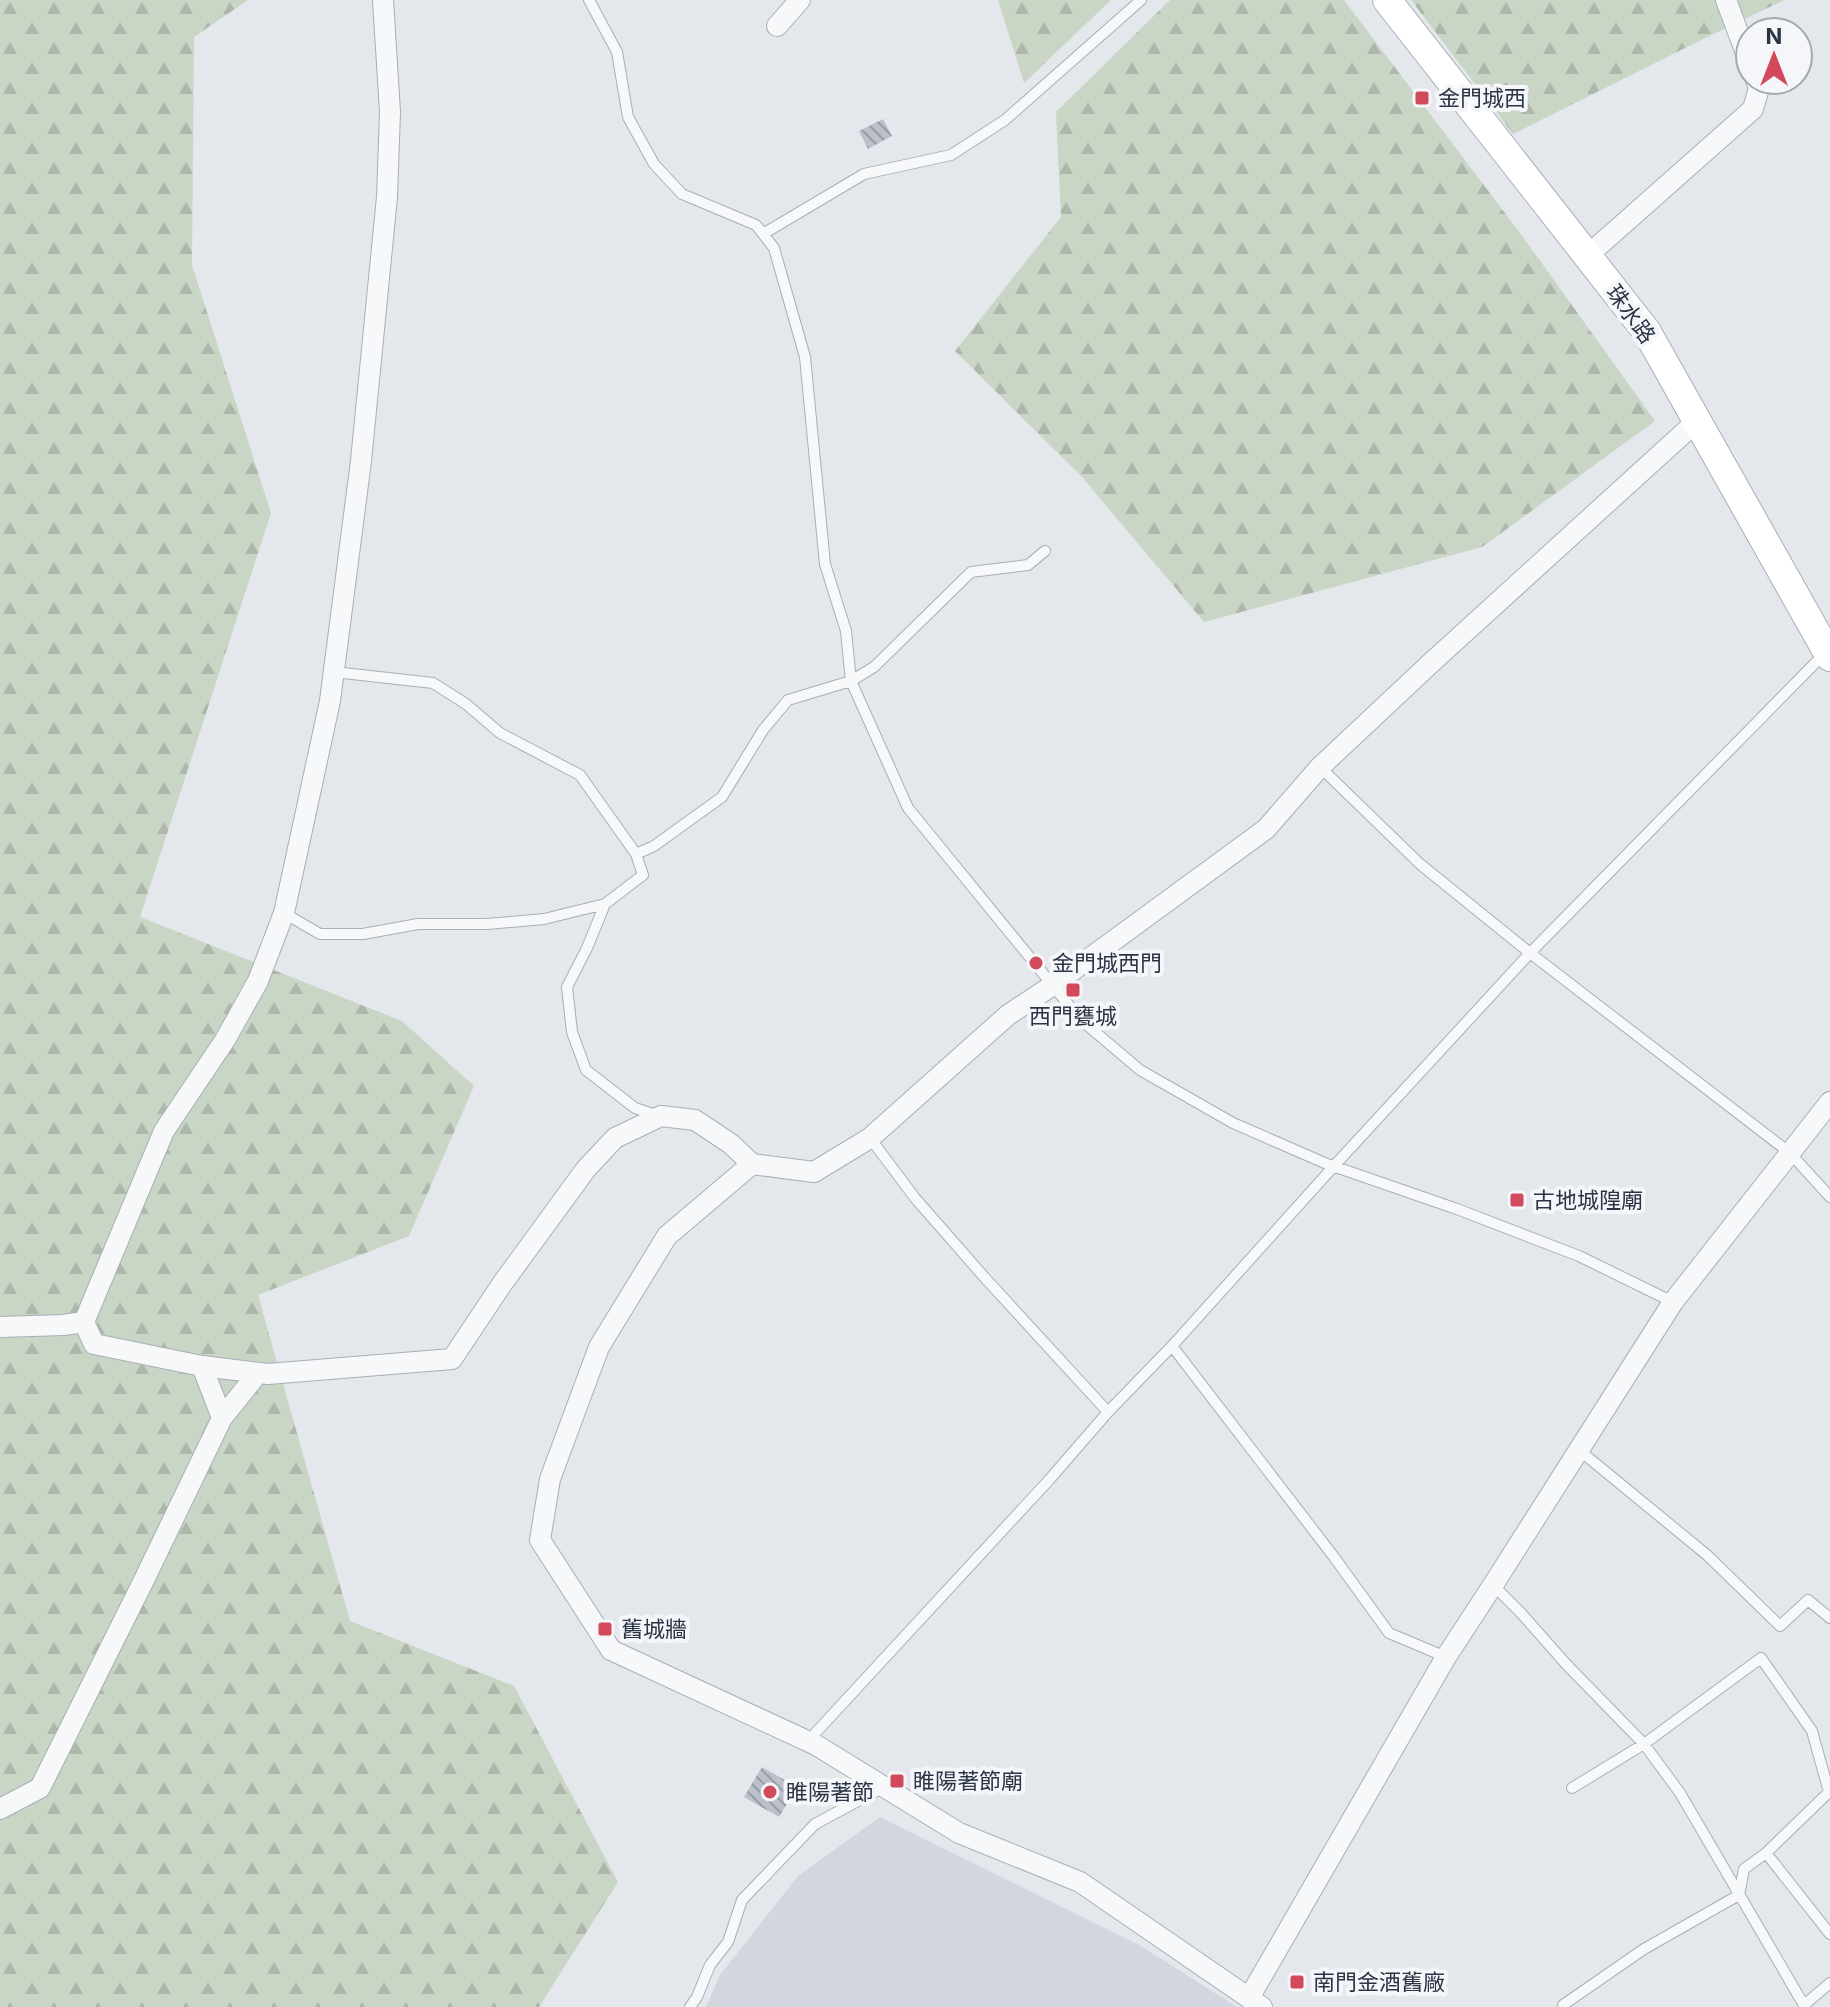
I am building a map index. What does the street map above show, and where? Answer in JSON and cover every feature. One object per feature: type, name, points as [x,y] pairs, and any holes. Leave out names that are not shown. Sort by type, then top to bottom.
[{"type":"main road","name":"珠水路","points":[[1387,0],[1647,332],[1829,653]]},
{"type":"street","points":[[383,0],[390,112],[387,197],[361,461],[330,701],[284,913],[258,981],[225,1040],[164,1131],[84,1322],[94,1344],[202,1366],[268,1374],[452,1359],[586,1169],[615,1138],[661,1116],[695,1120],[731,1144],[752,1164],[814,1172],[870,1138],[1008,1015],[1266,829],[1320,767],[1697,421]]},
{"type":"street","points":[[777,26],[800,0]]},
{"type":"street","points":[[1726,0],[1734,21]]},
{"type":"street","points":[[1587,256],[1753,109],[1757,96]]},
{"type":"street","points":[[752,1164],[667,1236],[599,1347],[550,1479],[540,1540],[611,1650],[808,1741],[959,1833],[1080,1882],[1256,2003],[1446,1657],[1673,1302],[1830,1102]]},
{"type":"street","points":[[0,1327],[84,1322]]},
{"type":"street","points":[[202,1366],[222,1418]]},
{"type":"street","points":[[0,1809],[40,1788],[222,1418],[258,1373]]},
{"type":"lane","points":[[589,0],[617,52],[628,117],[654,164],[682,194],[756,225],[774,248],[805,357],[825,564],[846,631],[851,681],[908,808],[1081,1020],[1140,1070],[1233,1123],[1334,1166],[1579,1256],[1673,1302]]},
{"type":"lane","points":[[763,234],[864,174],[951,155],[1005,120],[1141,0]]},
{"type":"lane","points":[[636,854],[654,846],[722,797],[763,730],[788,700],[851,681],[874,667],[971,572],[1028,565],[1045,551]]},
{"type":"lane","points":[[808,1741],[1530,953],[1829,653]]},
{"type":"lane","points":[[284,913],[320,934],[363,934],[418,924],[487,924],[544,919],[605,904],[643,875],[636,854],[580,775],[500,733],[466,704],[433,683],[334,672]]},
{"type":"lane","points":[[1320,767],[1420,864],[1530,953],[1790,1153],[1830,1197]]},
{"type":"lane","points":[[605,904],[567,987],[572,1032],[586,1070],[635,1108],[661,1116]]},
{"type":"lane","points":[[870,1138],[915,1198],[1108,1412]]},
{"type":"lane","points":[[1172,1346],[1389,1633],[1446,1657]]},
{"type":"lane","points":[[1579,1450],[1707,1555],[1780,1626],[1808,1600],[1830,1618]]},
{"type":"lane","points":[[1493,1585],[1644,1744],[1680,1793],[1804,2006],[1830,1983]]},
{"type":"lane","points":[[1563,2005],[1644,1949],[1739,1895],[1744,1869],[1766,1853],[1829,1792],[1812,1731],[1761,1658],[1644,1744],[1572,1788]]},
{"type":"lane","points":[[690,2007],[710,1965],[728,1942],[742,1900],[815,1824],[884,1787]]},
{"type":"lane","points":[[1766,1853],[1830,1934]]},
{"type":"shaded area","points":[[880,1817],[1141,1946],[1237,2007],[706,2007],[720,1975],[798,1876]]},
{"type":"green space","points":[[0,0],[248,0],[194,37],[192,265],[271,513],[140,917],[402,1021],[474,1086],[409,1236],[258,1295],[350,1621],[514,1686],[618,1882],[539,2007],[0,2007]]},
{"type":"green space","points":[[998,0],[1111,0],[1024,83]]},
{"type":"green space","points":[[1170,0],[1344,0],[1523,237],[1655,421],[1482,547],[1204,622],[1082,477],[955,351],[1061,217],[1056,112]]},
{"type":"green space","points":[[1411,0],[1784,0],[1751,16],[1734,16],[1734,24],[1513,134]]},
{"type":"building","points":[[883,119],[892,136],[868,149],[859,131]]},
{"type":"building","name":"睢陽著節","points":[[762,1767],[797,1787],[779,1817],[744,1797]]},
{"type":"place","name":"金門城西","points":[[1422,98]]},
{"type":"place","name":"金門城西門","points":[[1036,963]]},
{"type":"place","name":"西門甕城","points":[[1073,990]]},
{"type":"place","name":"古地城隍廟","points":[[1517,1200]]},
{"type":"place","name":"舊城牆","points":[[605,1629]]},
{"type":"place","name":"睢陽著節廟","points":[[897,1781]]},
{"type":"place","name":"睢陽著節","points":[[770,1792]]},
{"type":"place","name":"南門金酒舊廠","points":[[1297,1982]]}]
